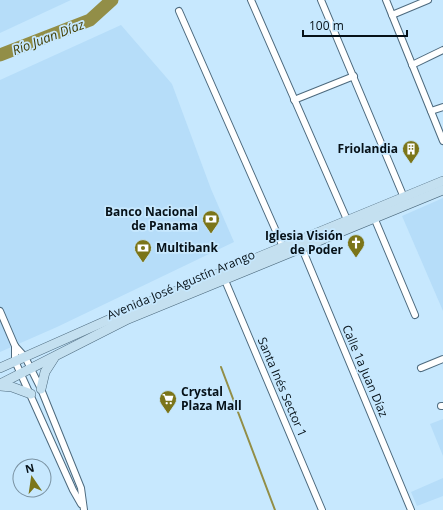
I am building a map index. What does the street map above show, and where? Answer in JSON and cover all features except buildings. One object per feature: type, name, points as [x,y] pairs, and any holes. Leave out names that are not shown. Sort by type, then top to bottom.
[{"type":"main road","name":"Avenida José Agustín Arango","points":[[0,368],[87,328],[223,276],[405,201],[443,181]]},
{"type":"main road","name":"Avenida José Agustín Arango","points":[[405,201],[443,190]]},
{"type":"main road","name":"Avenida José Agustín Arango","points":[[0,385],[31,370],[89,337],[223,276],[282,247],[300,244]]},
{"type":"main road","points":[[41,389],[45,372],[55,357]]},
{"type":"main road","points":[[0,385],[12,387],[31,394]]},
{"type":"street","points":[[251,0],[348,224]]},
{"type":"street","points":[[321,0],[405,201]]},
{"type":"street","points":[[386,0],[443,141]]},
{"type":"street","points":[[392,15],[428,0]]},
{"type":"street","points":[[179,11],[282,247]]},
{"type":"street","points":[[412,65],[443,50]]},
{"type":"street","points":[[294,100],[354,76]]},
{"type":"street","points":[[431,111],[443,107]]},
{"type":"street","points":[[373,214],[414,315]]},
{"type":"street","name":"Calle 1a Juan Díaz","points":[[300,244],[411,510]]},
{"type":"street","name":"Santa Inés Sector 1","points":[[223,276],[322,510]]},
{"type":"street","points":[[0,311],[15,346],[25,357],[41,389],[80,488],[84,508]]},
{"type":"street","points":[[15,346],[15,362],[31,394],[73,490],[84,508]]},
{"type":"street","points":[[420,368],[443,359]]},
{"type":"shaded area","points":[[0,0],[71,0],[0,33]]},
{"type":"shaded area","points":[[121,25],[172,84],[211,189],[234,242],[57,327],[0,352],[0,80]]},
{"type":"shaded area","points":[[443,198],[443,311],[402,216]]},
{"type":"shaded area","points":[[443,419],[443,456],[430,424]]},
{"type":"shaded area","points":[[443,478],[443,496],[417,506],[411,492]]},
{"type":"waterway","name":"Río Juan Díaz","points":[[0,55],[90,20],[112,0]]},
{"type":"waterway","points":[[221,367],[275,510]]},
{"type":"place","name":"Friolandia","points":[[411,164]]},
{"type":"place","name":"Banco Nacional de Panama","points":[[211,234]]},
{"type":"place","name":"Iglesia Visión de Poder","points":[[356,258]]},
{"type":"place","name":"Multibank","points":[[143,263]]},
{"type":"place","name":"Crystal Plaza Mall","points":[[168,414]]}]
